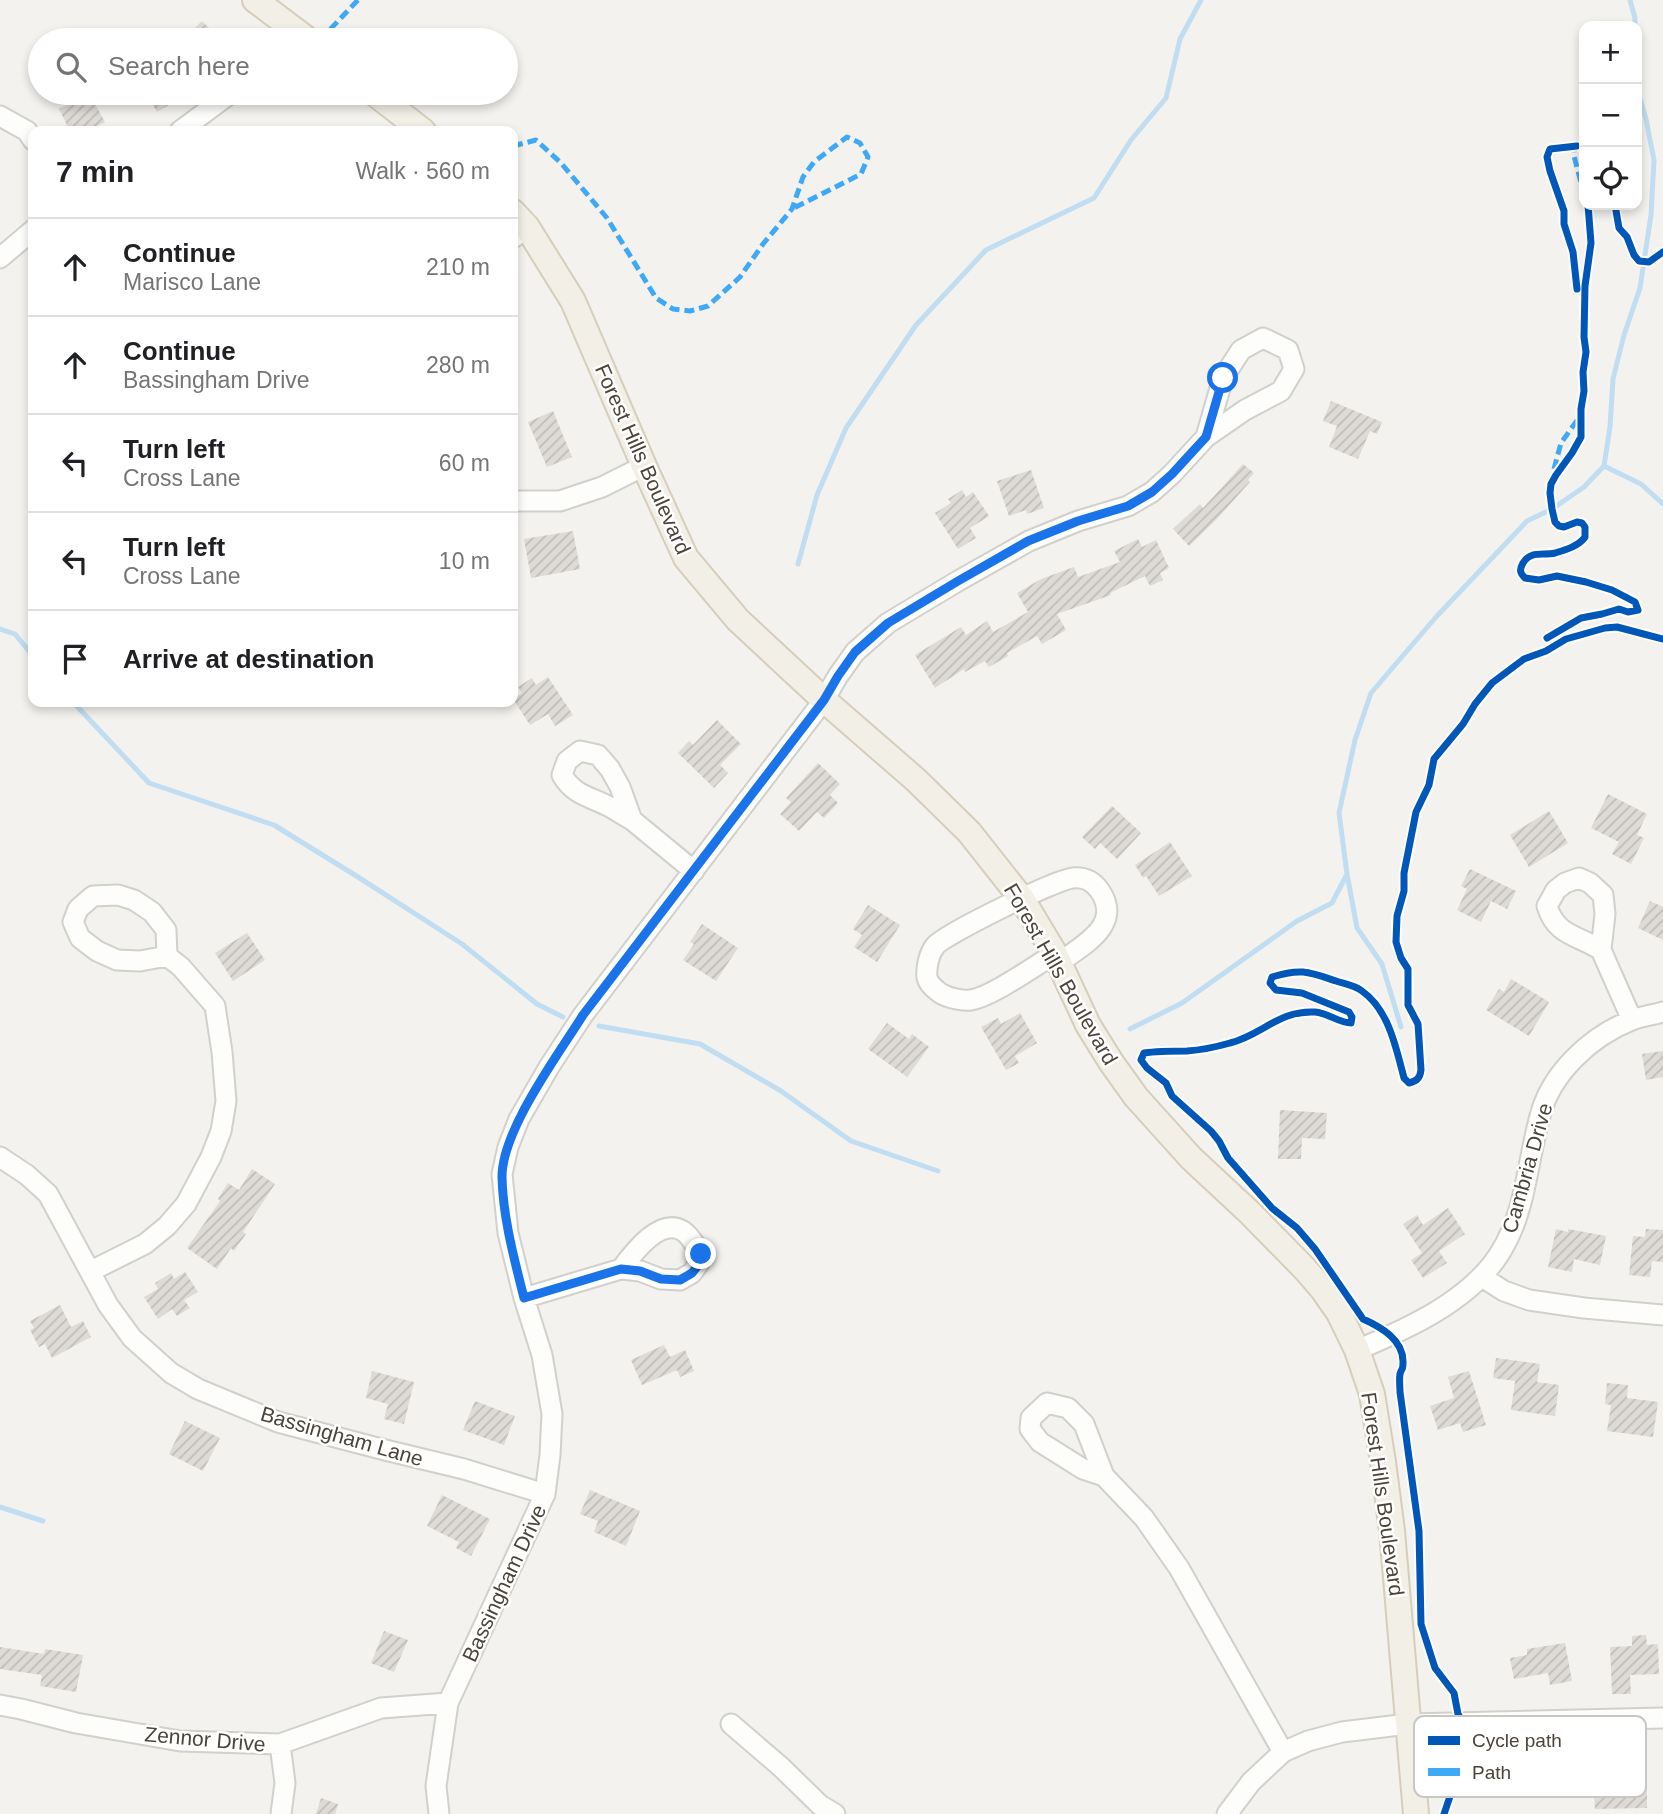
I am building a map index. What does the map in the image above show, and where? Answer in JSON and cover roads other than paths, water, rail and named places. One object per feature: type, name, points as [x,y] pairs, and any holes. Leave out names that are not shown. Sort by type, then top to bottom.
[{"type":"main road","points":[[255,0],[286,28]]},
{"type":"main road","points":[[389,105],[417,126]]},
{"type":"main road","name":"Forest Hills Boulevard","points":[[518,227],[573,301],[686,558],[738,620],[916,780],[969,832],[1022,899],[1057,958],[1088,1025],[1136,1097],[1191,1158],[1305,1269],[1339,1313],[1357,1350],[1372,1394],[1383,1462],[1392,1531],[1414,1792]]},
{"type":"street","points":[[187,126],[216,105]]},
{"type":"street","points":[[0,116],[28,132]]},
{"type":"street","points":[[0,258],[28,234]]},
{"type":"street","points":[[1263,338],[1288,350],[1294,369],[1282,391],[1245,410],[1206,437],[1223,378],[1241,350],[1263,338]]},
{"type":"street","name":"Bassingham Drive","points":[[439,1814],[436,1786],[448,1703],[545,1494],[550,1455],[552,1414],[542,1355],[508,1233],[502,1174],[508,1147],[519,1119],[583,1015],[824,700],[855,652],[888,623],[1028,541],[1078,521],[1128,506],[1152,492],[1206,437]]},
{"type":"street","points":[[518,501],[560,501],[601,487],[644,466]]},
{"type":"street","points":[[632,820],[694,871]]},
{"type":"street","points":[[1070,878],[1094,883],[1108,911],[1105,922],[1098,933],[1057,958],[984,997],[968,1001],[943,995],[927,978],[933,948],[942,939],[1070,878]]},
{"type":"street","points":[[91,1271],[145,1244],[167,1226],[186,1204],[211,1157],[221,1131],[226,1101],[215,1006],[181,967],[167,956],[140,961],[117,960],[97,951],[80,938],[74,922],[78,909],[93,896],[118,895],[134,900],[152,912],[166,930],[167,956]]},
{"type":"street","points":[[1601,950],[1632,1020]]},
{"type":"street","name":"Cambria Drive","points":[[1357,1350],[1403,1331],[1441,1308],[1482,1277],[1499,1254],[1516,1220],[1540,1114],[1553,1086],[1571,1061],[1599,1038],[1632,1020],[1663,1012]]},
{"type":"street","name":"Bassingham Lane","points":[[0,1157],[27,1175],[47,1194],[108,1305],[132,1338],[171,1373],[198,1389],[278,1422],[464,1469],[545,1494]]},
{"type":"street","points":[[524,1298],[621,1269]]},
{"type":"street","points":[[1482,1277],[1504,1291],[1530,1300],[1663,1315]]},
{"type":"street","points":[[1104,1476],[1144,1518],[1179,1568],[1283,1752]]},
{"type":"street","name":"Zennor Drive","points":[[0,1705],[76,1723],[180,1741],[280,1744],[381,1708],[448,1703]]},
{"type":"street","points":[[731,1724],[820,1805],[835,1814]]},
{"type":"street","points":[[1227,1814],[1251,1782],[1283,1752],[1308,1741],[1342,1732],[1414,1724]]},
{"type":"street","points":[[280,1744],[285,1783],[281,1814]]},
{"type":"waterway","points":[[798,564],[817,495],[846,428],[916,325],[986,250],[1094,198],[1131,140],[1166,98],[1180,39],[1201,0]]},
{"type":"waterway","points":[[1630,0],[1635,21]]},
{"type":"waterway","points":[[1401,1027],[1382,964],[1357,928],[1347,874],[1339,813],[1355,740],[1371,693],[1436,617],[1527,521],[1552,509],[1584,487],[1604,466],[1613,379],[1640,288],[1651,215],[1654,160],[1642,105]]},
{"type":"waterway","points":[[1604,466],[1641,484],[1663,504]]},
{"type":"waterway","points":[[0,629],[15,634],[28,650]]},
{"type":"waterway","points":[[78,707],[149,783],[274,825],[462,944],[537,1004],[563,1017]]},
{"type":"waterway","points":[[1130,1029],[1182,1003],[1297,921],[1332,903],[1346,876]]},
{"type":"waterway","points":[[599,1026],[700,1044],[781,1091],[851,1141],[938,1171]]},
{"type":"waterway","points":[[0,1507],[43,1521]]}]
